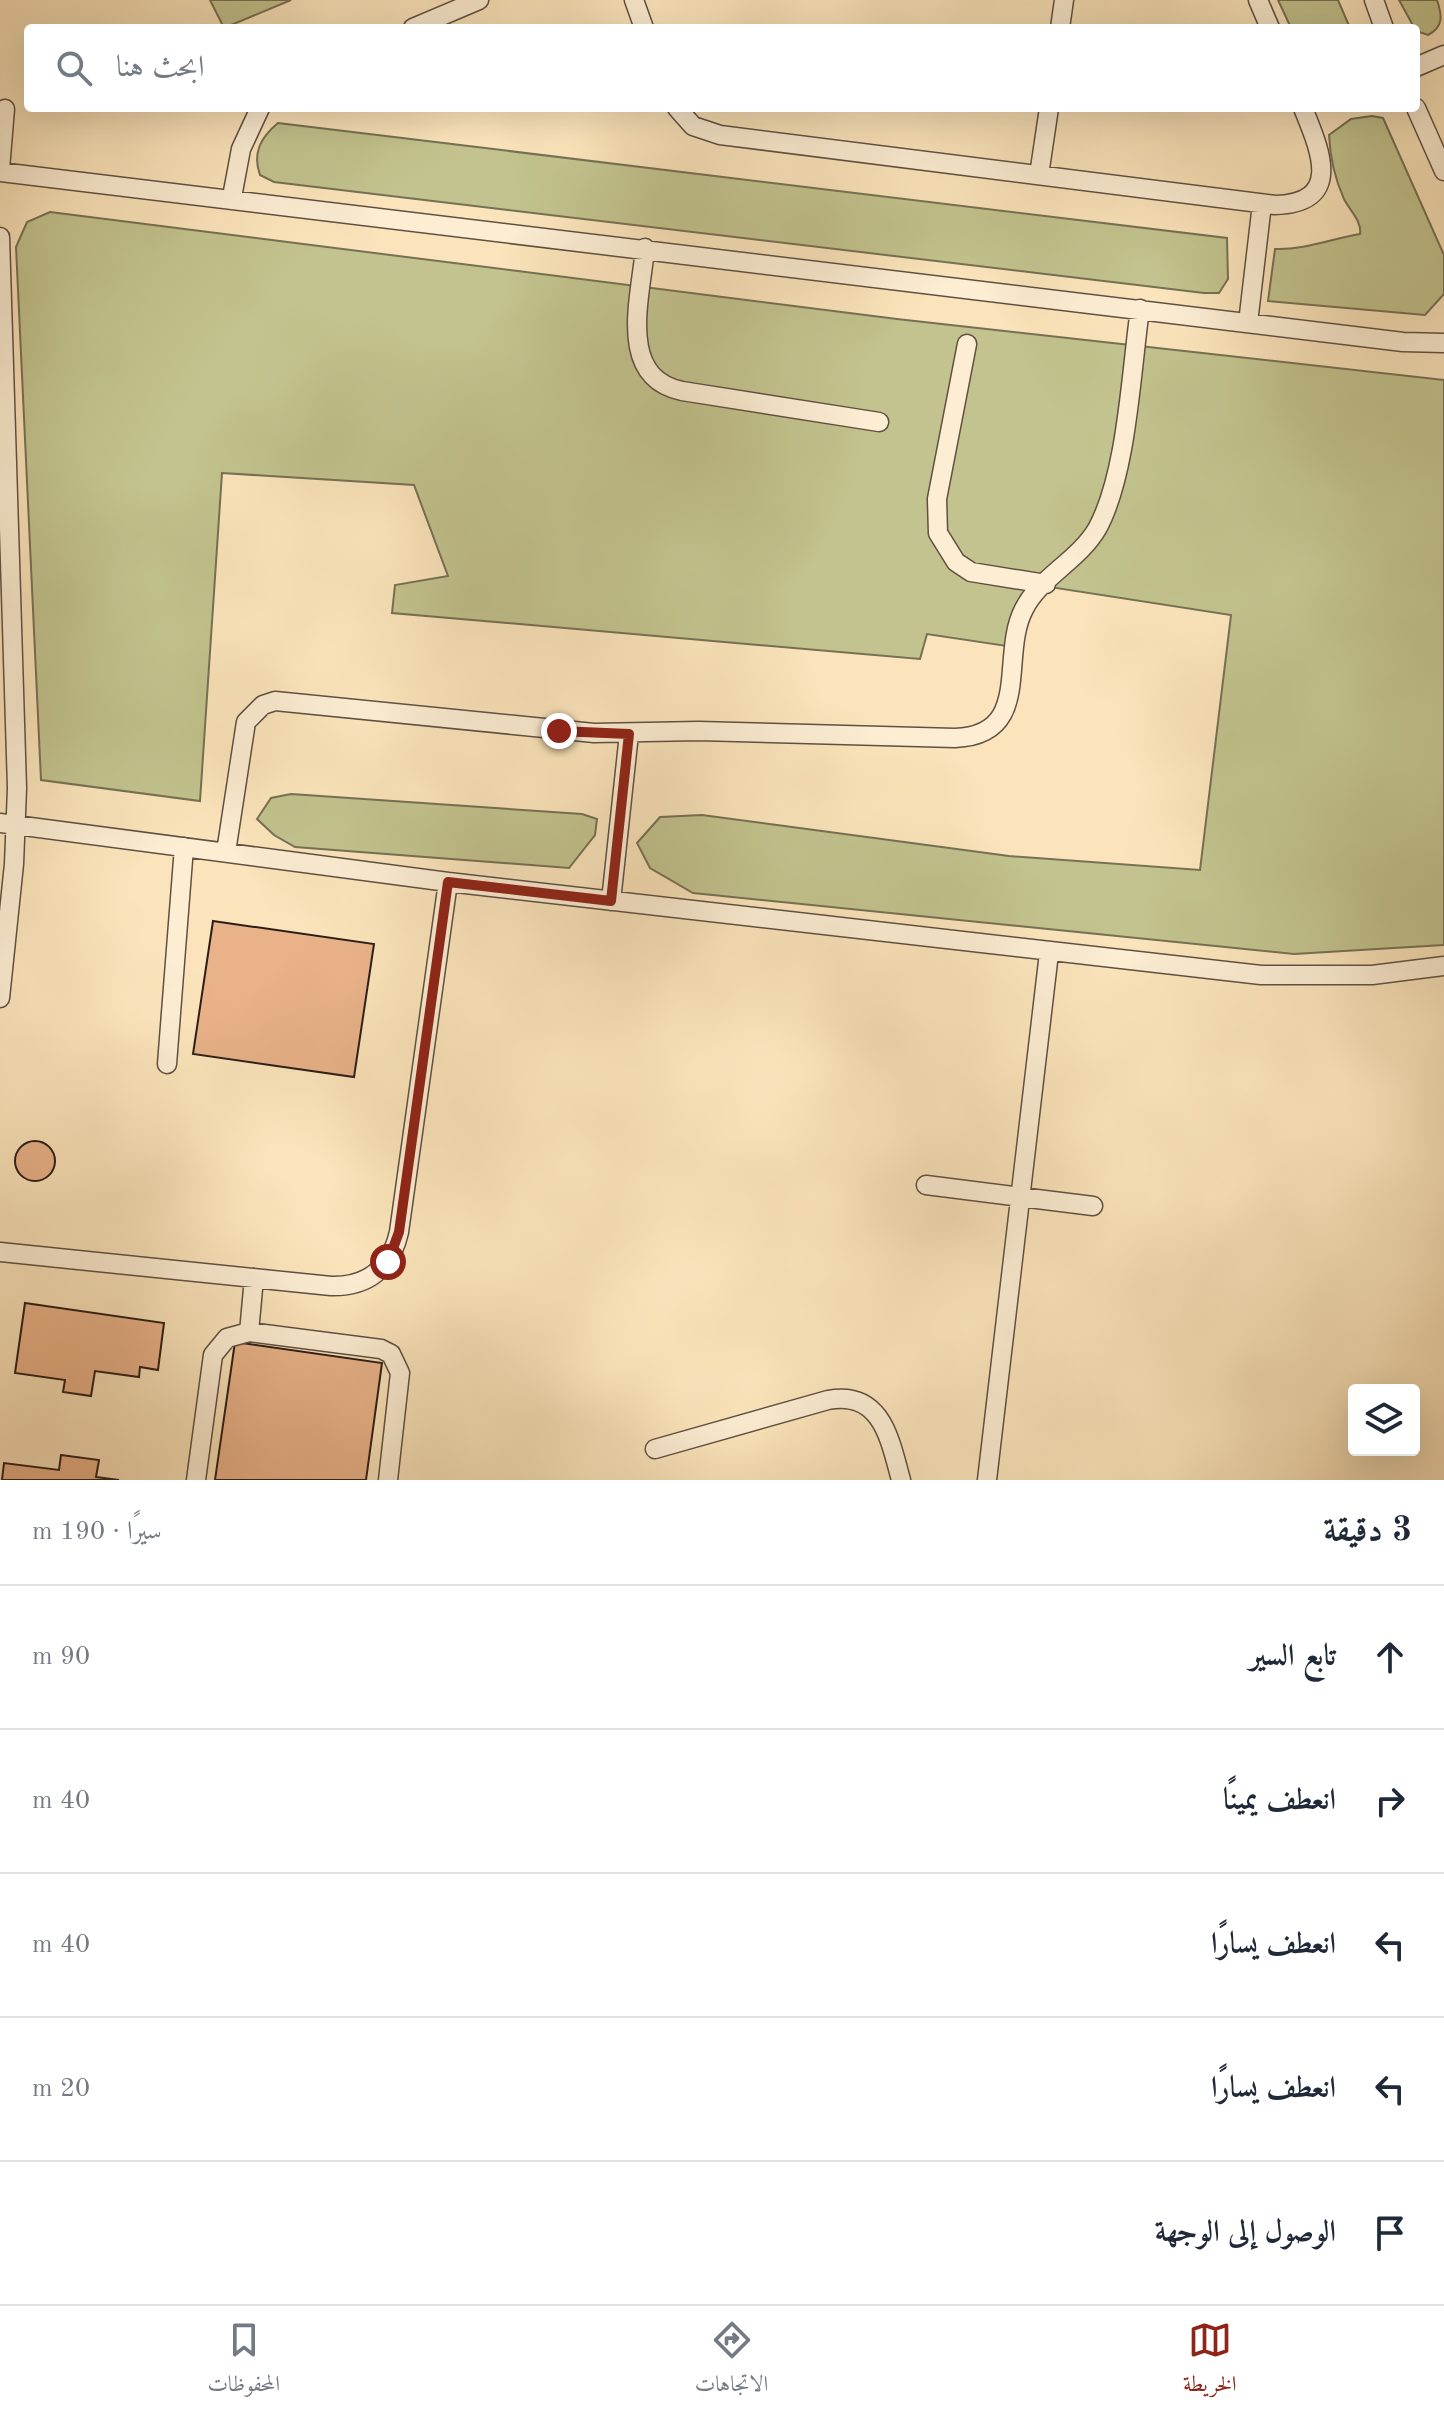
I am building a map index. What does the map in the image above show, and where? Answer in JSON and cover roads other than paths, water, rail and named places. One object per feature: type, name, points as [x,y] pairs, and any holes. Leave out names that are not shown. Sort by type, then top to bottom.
[{"type":"lane","points":[[422,24],[479,0]]},
{"type":"lane","points":[[634,0],[643,24]]},
{"type":"lane","points":[[1061,24],[1064,0]]},
{"type":"lane","points":[[1258,0],[1268,24]]},
{"type":"lane","points":[[1374,0],[1383,24]]},
{"type":"lane","points":[[1420,65],[1444,55]]},
{"type":"lane","points":[[5,109],[0,170],[1403,342],[1444,343]]},
{"type":"lane","points":[[232,197],[241,149],[258,112]]},
{"type":"lane","points":[[681,112],[693,126],[705,132],[1289,205],[1301,200],[1319,181],[1322,155],[1310,112]]},
{"type":"lane","points":[[1039,175],[1048,112]]},
{"type":"lane","points":[[1418,112],[1444,171]]},
{"type":"lane","points":[[1248,323],[1262,204]]},
{"type":"lane","points":[[0,237],[8,824],[0,998]]},
{"type":"lane","points":[[645,248],[638,352],[653,379],[667,388],[682,391],[879,422]]},
{"type":"lane","points":[[226,852],[246,722],[263,705],[275,701],[559,731],[971,738],[997,722],[1006,709],[1017,625],[1033,595],[1085,546],[1097,529],[1112,490],[1140,309]]},
{"type":"lane","points":[[967,344],[937,499],[938,533],[956,562],[971,572],[1046,584]]},
{"type":"lane","points":[[611,901],[629,734]]},
{"type":"lane","points":[[8,824],[448,882],[1261,975],[1372,975],[1444,966]]},
{"type":"lane","points":[[167,1064],[184,847]]},
{"type":"lane","points":[[0,1252],[347,1286],[377,1274],[396,1248],[448,882]]},
{"type":"lane","points":[[987,1480],[1049,953]]},
{"type":"lane","points":[[926,1185],[1093,1206]]},
{"type":"lane","points":[[249,1332],[254,1278]]},
{"type":"lane","points":[[196,1480],[213,1355],[227,1338],[249,1332],[381,1349],[391,1354],[400,1373],[388,1480]]},
{"type":"lane","points":[[655,1449],[828,1400],[851,1398],[874,1409],[883,1421],[901,1480]]}]
